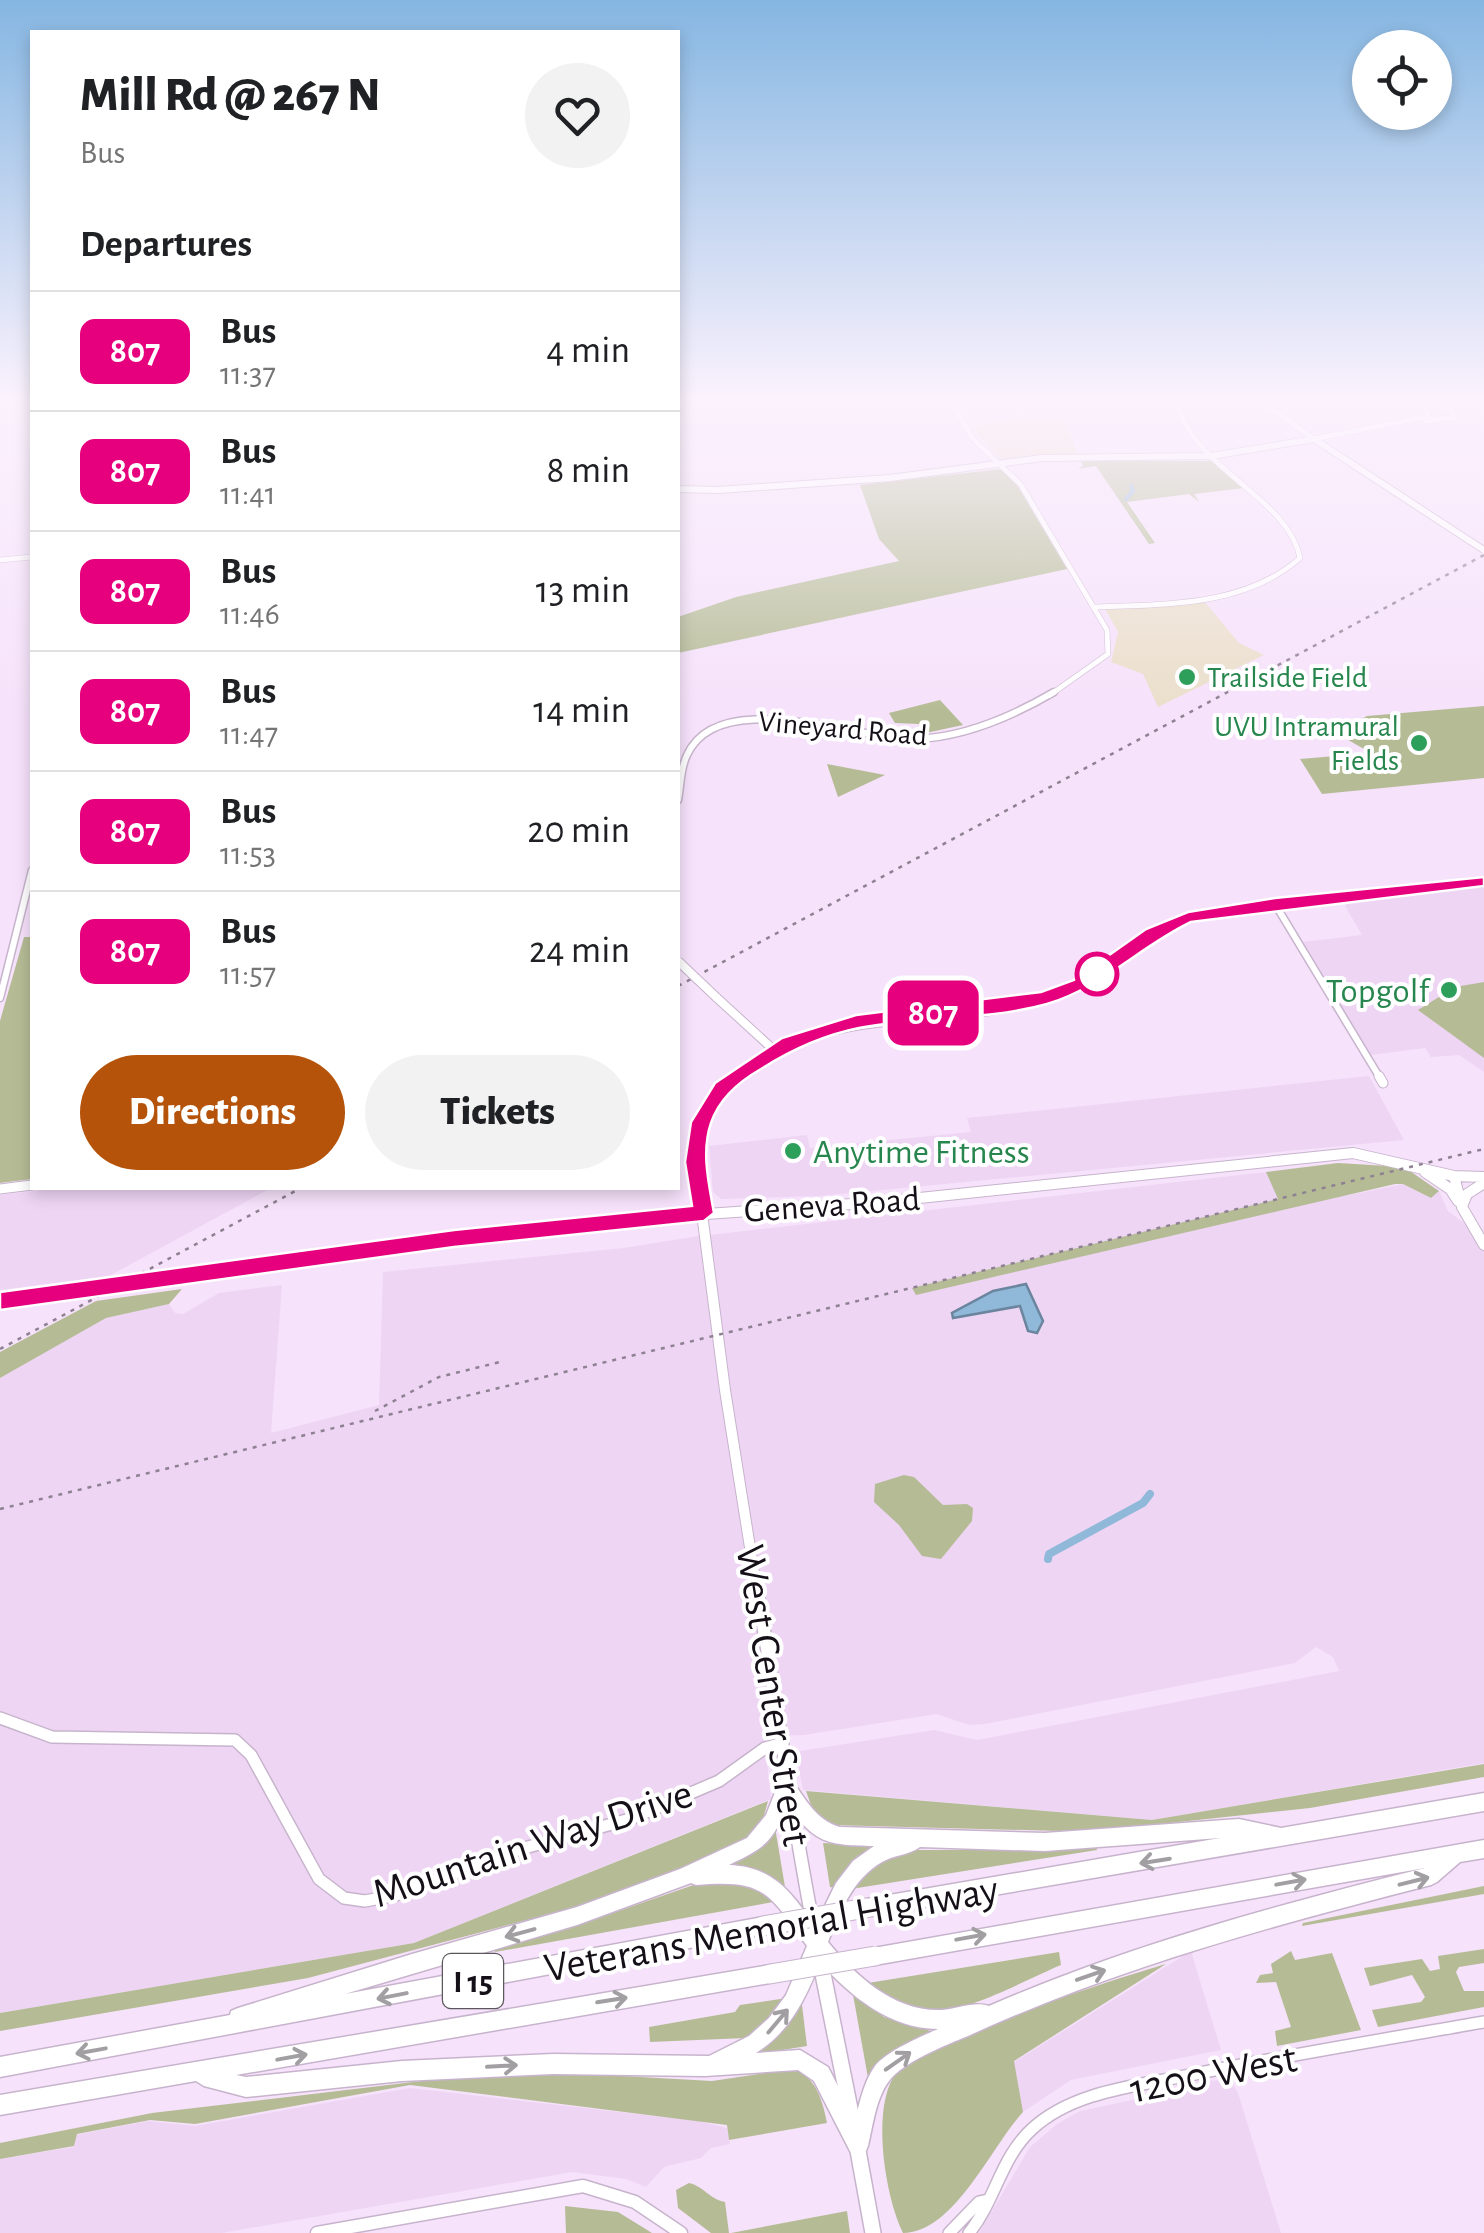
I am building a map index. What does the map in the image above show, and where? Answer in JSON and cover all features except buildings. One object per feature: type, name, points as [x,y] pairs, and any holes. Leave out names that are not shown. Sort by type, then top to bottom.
[{"type":"highway","points":[[786,1786],[810,1820],[830,1835],[1045,1842],[1238,1828],[1286,1836]]},
{"type":"highway","points":[[183,2036],[412,1962],[577,1916],[684,1877],[753,1844],[772,1821],[786,1786]]},
{"type":"highway","name":"Veterans Memorial Highway","points":[[0,2067],[763,1926],[1484,1802]]},
{"type":"highway","points":[[706,2066],[750,2047],[778,2023],[800,1987],[836,1899],[864,1862],[900,1844],[958,1839]]},
{"type":"highway","name":"Veterans Memorial Highway","points":[[0,2105],[196,2075],[1484,1850]]},
{"type":"highway","points":[[858,2146],[871,2096],[889,2065],[1000,2011],[1191,1942],[1431,1876],[1456,1854]]},
{"type":"highway","points":[[684,1877],[733,1872],[770,1884],[792,1905],[817,1944],[860,1985],[898,2012],[937,2019],[1000,2011]]},
{"type":"highway","points":[[196,2075],[246,2086],[402,2071],[534,2065],[706,2066],[786,2059],[812,2065],[821,2074],[858,2146]]},
{"type":"main road","points":[[1414,504],[1484,550]]},
{"type":"main road","name":"West Center Street","points":[[873,2233],[786,1786],[783,1743],[716,1334],[696,1162],[701,1122],[722,1088],[775,1051],[822,1030],[856,1022],[1015,1005],[1044,998],[1081,984],[1152,934],[1188,917],[1484,882]]},
{"type":"main road","points":[[680,963],[775,1051]]},
{"type":"main road","name":"Geneva Road","points":[[0,1301],[564,1225],[881,1202],[1353,1154],[1484,1180]]},
{"type":"main road","points":[[1414,1166],[1450,1189],[1484,1246]]},
{"type":"main road","points":[[1454,1176],[1462,1207]]},
{"type":"main road","points":[[1462,1207],[1467,1194],[1484,1180]]},
{"type":"main road","points":[[317,2233],[583,2186],[615,2190],[652,2209],[681,2233]]},
{"type":"street","points":[[1034,504],[1094,607],[1228,595],[1290,570],[1300,558],[1298,548],[1265,504]]},
{"type":"street","points":[[0,560],[30,557]]},
{"type":"street","name":"Vineyard Road","points":[[680,790],[688,752],[712,730],[732,723],[771,718],[890,738],[934,738],[990,722],[1083,675],[1108,654],[1110,641],[1094,607]]},
{"type":"street","points":[[0,998],[30,878]]},
{"type":"street","points":[[1275,904],[1383,1083]]},
{"type":"street","points":[[0,1189],[30,1185]]},
{"type":"street","name":"Mountain Way Drive","points":[[0,1718],[52,1737],[235,1740],[251,1755],[319,1879],[344,1898],[365,1901],[396,1894],[517,1850],[630,1818],[718,1781],[764,1748],[783,1743]]},
{"type":"street","name":"1200 West","points":[[969,2233],[986,2212],[1004,2168],[1032,2130],[1064,2107],[1102,2094],[1238,2066],[1484,2022]]},
{"type":"street","name":"1200 West","points":[[949,2233],[979,2202],[988,2200]]},
{"type":"shaded area","points":[[1203,600],[1239,643],[1264,655],[1158,707],[1143,674],[1111,662],[1118,632],[1105,609]]},
{"type":"shaded area","points":[[1484,887],[1484,1072],[1459,1055],[1431,1057],[1425,1048],[1371,1055],[1303,942],[1362,935],[1345,906],[1348,902]]},
{"type":"shaded area","points":[[1369,1076],[1404,1140],[820,1196],[721,1199],[713,1192],[709,1146],[807,1135],[810,1148],[971,1132],[967,1118]]},
{"type":"shaded area","points":[[1266,1172],[1279,1199],[1350,1195],[1403,1184],[1431,1198],[1439,1191],[1448,1211],[1484,1238],[1484,1763],[1152,1820],[803,1790],[797,1760],[800,1751],[934,1730],[977,1740],[1339,1671],[1333,1657],[1316,1647],[1295,1663],[985,1724],[969,1725],[937,1714],[804,1735],[764,1736],[771,1799],[414,1943],[0,2013],[0,1378],[106,1318],[169,1304],[175,1313],[183,1314],[219,1293],[282,1285],[271,1433],[379,1405],[383,1272],[624,1248]]},
{"type":"shaded area","points":[[41,1190],[267,1190],[109,1276],[0,1290],[0,1195]]},
{"type":"shaded area","points":[[1191,1951],[1221,2050],[1071,2080],[1023,2112],[1014,2062]]},
{"type":"shaded area","points":[[1225,2080],[1238,2093],[1281,2233],[979,2233],[1030,2147],[1057,2124],[1080,2111],[1179,2090],[1202,2081]]},
{"type":"shaded area","points":[[410,2088],[698,2121],[727,2128],[730,2144],[711,2148],[701,2158],[664,2167],[646,2187],[626,2179],[572,2172],[222,2233],[0,2233],[0,2159],[74,2147],[76,2135],[148,2121],[195,2126]]},
{"type":"green space","points":[[867,504],[1028,504],[1067,569],[680,653],[680,616],[736,597],[899,561],[879,539]]},
{"type":"green space","points":[[1122,504],[1129,504],[1155,543],[1149,544]]},
{"type":"green space","points":[[940,700],[963,725],[921,734],[919,724],[895,723],[889,713]]},
{"type":"green space","name":"UVU Intramural Fields","points":[[1484,706],[1484,778],[1322,794],[1300,759],[1371,753],[1336,733],[1367,716]]},
{"type":"green space","points":[[827,764],[885,775],[838,797]]},
{"type":"green space","points":[[24,937],[30,937],[30,1179],[0,1183],[0,1021]]},
{"type":"green space","name":"Topgolf","points":[[1484,982],[1484,1058],[1418,1010],[1455,987]]},
{"type":"green space","points":[[1338,1163],[1404,1167],[1439,1191],[1431,1198],[1395,1184],[916,1295],[912,1288],[1278,1199],[1266,1172]]},
{"type":"green space","points":[[182,1289],[169,1304],[106,1318],[0,1378],[0,1352],[96,1301]]},
{"type":"green space","points":[[904,1475],[914,1477],[943,1505],[967,1504],[973,1508],[972,1521],[941,1559],[922,1556],[899,1525],[874,1502],[875,1484]]},
{"type":"green space","points":[[1484,1764],[1484,1777],[1310,1808],[1060,1831],[830,1825],[812,1808],[806,1791],[1152,1820]]},
{"type":"green space","points":[[768,1801],[761,1827],[738,1847],[572,1908],[308,1978],[0,2031],[0,2013],[414,1943]]},
{"type":"green space","points":[[775,1827],[785,1887],[752,1868],[727,1864]]},
{"type":"green space","points":[[823,1843],[872,1846],[850,1864],[835,1888],[830,1887]]},
{"type":"green space","points":[[1096,1846],[1097,1850],[851,1889],[871,1867],[904,1850]]},
{"type":"green space","points":[[705,1881],[741,1882],[779,1901],[495,1952],[494,1948],[564,1930]]},
{"type":"green space","points":[[1484,1886],[1484,1894],[1302,1926],[1303,1923]]},
{"type":"green space","points":[[1484,1949],[1484,1963],[1459,1967],[1456,1972],[1464,1991],[1484,1991],[1484,2007],[1378,2027],[1372,2010],[1421,2002],[1425,1997],[1412,1975],[1370,1986],[1364,1968],[1422,1959],[1430,1971],[1440,1969],[1438,1956]]},
{"type":"green space","points":[[1291,1951],[1295,1960],[1332,1953],[1361,2030],[1277,2046],[1275,2031],[1291,2027],[1276,1982],[1256,1983],[1260,1975],[1273,1973],[1271,1964]]},
{"type":"green space","points":[[1059,1952],[1061,1965],[974,2003],[939,2012],[902,2004],[868,1983]]},
{"type":"green space","points":[[1166,1964],[1014,2061],[1023,2112],[955,2204],[939,2219],[903,2233],[886,2175],[882,2128],[889,2087],[897,2072],[914,2058],[981,2027]]},
{"type":"green space","points":[[852,1989],[884,2017],[931,2031],[886,2055],[868,2078]]},
{"type":"green space","points":[[801,1997],[807,2046],[751,2055]]},
{"type":"green space","points":[[787,1998],[773,2020],[746,2038],[650,2042],[649,2027],[735,2012],[740,2005]]},
{"type":"green space","points":[[793,2069],[812,2083],[827,2123],[729,2140],[727,2125],[410,2085],[195,2124],[150,2120],[77,2134],[74,2146],[0,2159],[0,2143],[152,2113],[455,2077],[587,2074],[712,2081]]},
{"type":"green space","points":[[689,2183],[725,2202],[729,2233],[711,2233],[678,2208],[676,2190]]},
{"type":"green space","points":[[565,2206],[618,2212],[652,2233],[566,2233]]},
{"type":"green space","points":[[847,2211],[850,2233],[731,2233]]},
{"type":"water","points":[[1026,1284],[1043,1321],[1037,1333],[1028,1331],[1020,1306],[953,1318],[952,1313],[993,1291]]},
{"type":"waterway","points":[[1048,1559],[1049,1554],[1143,1503],[1150,1494]]},
{"type":"railway","points":[[680,985],[1484,555]]},
{"type":"railway","points":[[0,1509],[1484,1149]]},
{"type":"railway","points":[[0,1349],[297,1190]]},
{"type":"railway","points":[[375,1411],[439,1377],[500,1362]]},
{"type":"bus line","name":"807","points":[[0,1301],[454,1238],[704,1213],[695,1147],[701,1122],[722,1088],[788,1043],[856,1022],[1015,1005],[1044,998],[1081,984],[1152,934],[1188,917],[1484,882]]},
{"type":"place","name":"Trailside Field","points":[[1187,677]]},
{"type":"place","name":"UVU Intramural Fields","points":[[1419,743]]},
{"type":"place","name":"Topgolf","points":[[1449,990]]},
{"type":"place","name":"Anytime Fitness","points":[[793,1151]]}]
